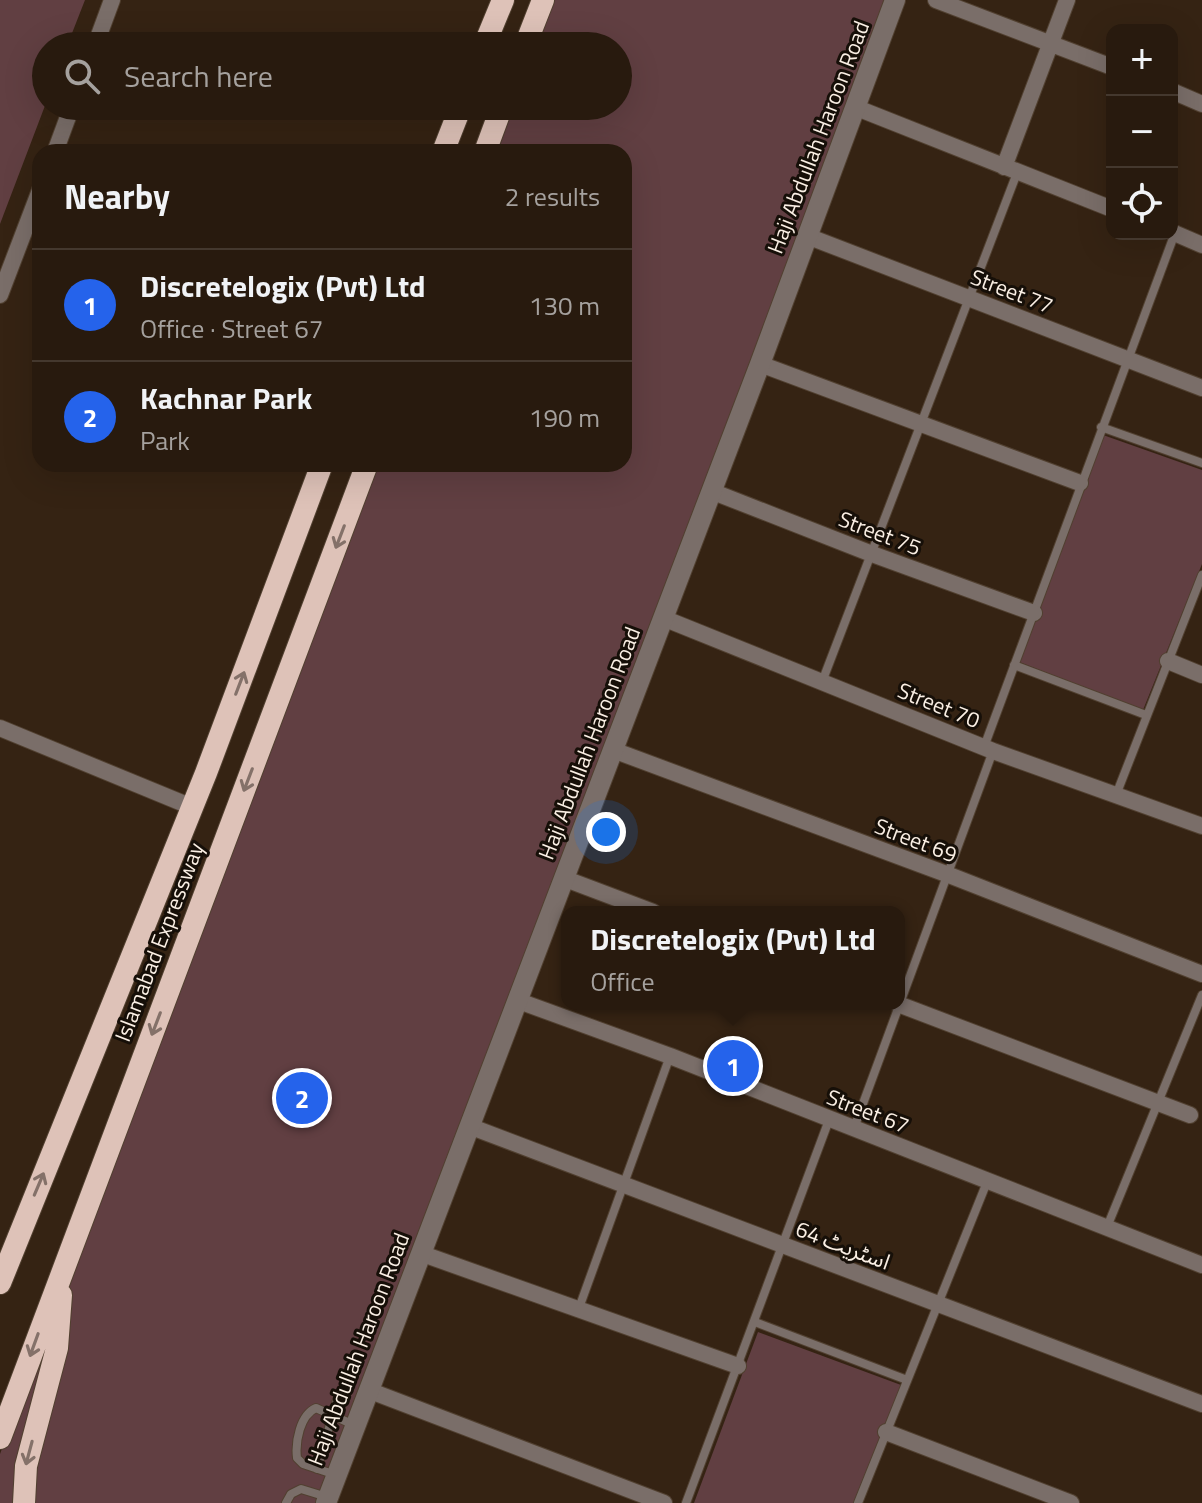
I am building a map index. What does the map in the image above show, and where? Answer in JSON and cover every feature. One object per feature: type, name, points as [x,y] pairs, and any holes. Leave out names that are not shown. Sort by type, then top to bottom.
[{"type":"highway","points":[[490,32],[503,0]]},
{"type":"highway","points":[[530,32],[543,0]]},
{"type":"highway","points":[[446,144],[456,120]]},
{"type":"highway","points":[[488,144],[497,120]]},
{"type":"highway","name":"Islamabad Expressway","points":[[0,1283],[192,807],[319,472]]},
{"type":"highway","name":"Islamabad Expressway","points":[[0,1438],[364,472]]},
{"type":"highway","points":[[0,1261],[23,1223]]},
{"type":"highway","points":[[24,1503],[26,1466],[57,1348],[63,1266]]},
{"type":"street","points":[[100,32],[112,0]]},
{"type":"street","name":"Haji Abdullah Haroon Road","points":[[327,1500],[327,1472],[355,1425],[760,364],[895,0]]},
{"type":"street","points":[[936,0],[1106,65]]},
{"type":"street","points":[[1011,170],[1050,42],[1067,0]]},
{"type":"street","points":[[1178,94],[1202,104]]},
{"type":"street","points":[[857,108],[1106,207]]},
{"type":"street","points":[[58,144],[67,120]]},
{"type":"street","points":[[0,295],[32,211]]},
{"type":"street","points":[[1178,235],[1202,245]]},
{"type":"street","name":"Street 77","points":[[807,236],[1202,388]]},
{"type":"street","points":[[760,364],[1080,483]]},
{"type":"street","name":"Street 75","points":[[711,491],[1034,613]]},
{"type":"street","name":"Street 70","points":[[663,618],[989,749],[1202,826]]},
{"type":"street","points":[[1168,661],[1202,675]]},
{"type":"street","points":[[0,728],[192,807]]},
{"type":"street","name":"Street 69","points":[[613,750],[949,875],[1202,974]]},
{"type":"street","points":[[563,878],[637,906]]},
{"type":"street","name":"Street 67","points":[[516,1000],[670,1056],[1202,1265]]},
{"type":"street","points":[[905,1006],[1190,1115]]},
{"type":"street","name":"اسٹریٹ 64","points":[[469,1126],[1202,1404]]},
{"type":"street","points":[[420,1253],[738,1366]]},
{"type":"street","points":[[368,1390],[664,1503]]},
{"type":"street","points":[[886,1432],[1071,1503]]},
{"type":"lane","points":[[822,682],[968,297],[1011,170]]},
{"type":"lane","points":[[905,989],[949,875],[1014,665],[1170,240]]},
{"type":"lane","points":[[1101,427],[1202,463]]},
{"type":"lane","points":[[1116,795],[1202,575]]},
{"type":"lane","points":[[1014,665],[1146,715]]},
{"type":"lane","points":[[1107,1227],[1202,995]]},
{"type":"lane","points":[[854,1128],[897,1010]]},
{"type":"lane","points":[[579,1308],[670,1056]]},
{"type":"lane","points":[[686,1503],[829,1120]]},
{"type":"lane","points":[[858,1503],[987,1182]]},
{"type":"lane","points":[[755,1322],[907,1380]]},
{"type":"lane","points":[[338,1397],[333,1414],[327,1472],[299,1462],[296,1454],[305,1416],[316,1408],[333,1414],[355,1425]]},
{"type":"lane","points":[[286,1503],[291,1494],[301,1489],[327,1500]]},
{"type":"shaded area","points":[[0,0],[85,0],[72,32],[32,32],[32,120],[40,120],[0,224]]},
{"type":"shaded area","points":[[544,0],[893,0],[316,1503],[0,1503],[0,1454],[367,472],[632,472],[632,144],[490,144],[499,120],[632,120],[632,32],[532,32]]},
{"type":"shaded area","points":[[1103,435],[1202,470],[1202,564],[1143,710],[1019,662]]},
{"type":"shaded area","points":[[758,1332],[901,1385],[854,1503],[694,1503]]},
{"type":"place","name":"Discretelogix (Pvt) Ltd","points":[[733,1066]]},
{"type":"place","name":"Kachnar Park","points":[[302,1098]]}]
